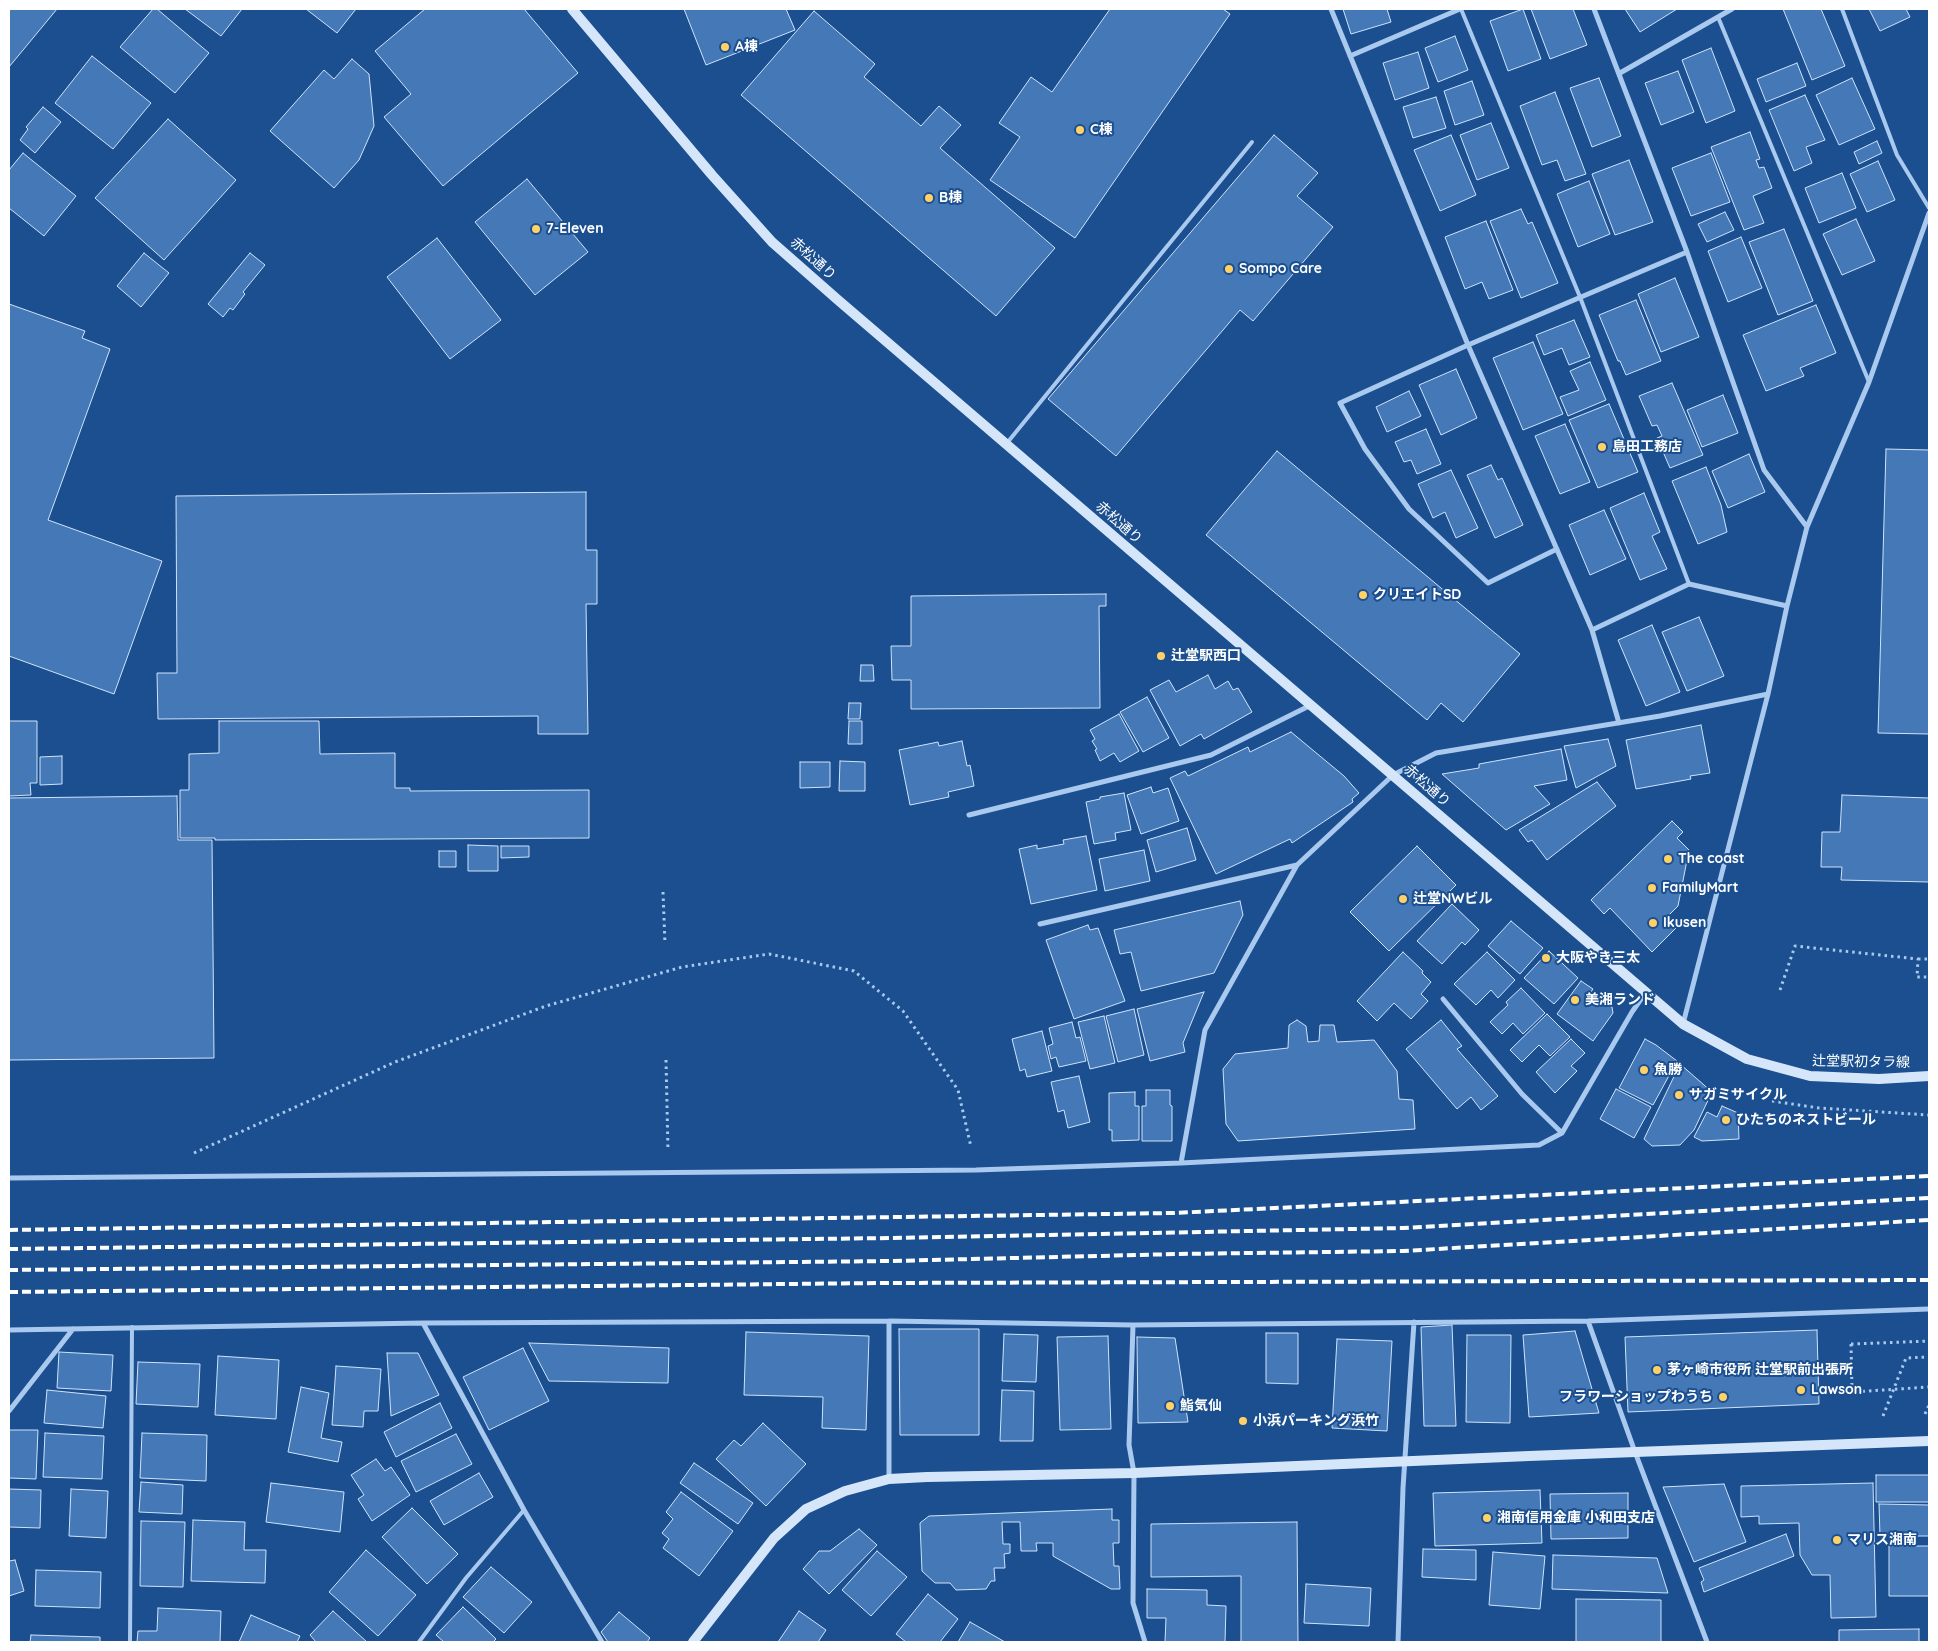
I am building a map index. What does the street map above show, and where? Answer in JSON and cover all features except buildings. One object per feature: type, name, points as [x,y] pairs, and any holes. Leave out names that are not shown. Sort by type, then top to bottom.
[{"type":"street","name":"赤松通り","points":[[572,9],[712,175],[772,242],[1684,1024]]},
{"type":"street","points":[[1331,9],[1468,345],[1592,630],[1619,723]]},
{"type":"street","points":[[1350,56],[1460,9]]},
{"type":"street","points":[[1594,9],[1687,252],[1764,470],[1807,527]]},
{"type":"street","points":[[1620,73],[1732,9]]},
{"type":"street","points":[[1684,1024],[1768,694],[1787,606],[1807,527],[1869,382],[1929,213]]},
{"type":"street","points":[[1556,549],[1488,582],[1409,509],[1365,449],[1340,403],[1468,345],[1687,252]]},
{"type":"street","points":[[1592,630],[1689,584],[1787,606]]},
{"type":"street","points":[[1180,1163],[1205,1030],[1298,865],[1393,775],[1436,753],[1619,723],[1768,694]]},
{"type":"street","points":[[969,814],[1211,755],[1311,705]]},
{"type":"street","points":[[1040,924],[1298,865]]},
{"type":"street","points":[[9,1178],[976,1170],[1180,1163],[1539,1145],[1562,1133],[1646,992]]},
{"type":"street","points":[[1443,999],[1522,1094],[1562,1133]]},
{"type":"street","name":"辻堂駅初タラ線","points":[[1684,1024],[1747,1059],[1810,1076],[1879,1079],[1929,1076]]},
{"type":"street","points":[[9,1330],[423,1323],[889,1321],[1133,1325],[1588,1321],[1929,1309]]},
{"type":"street","points":[[889,1321],[889,1479]]},
{"type":"street","points":[[1588,1321],[1634,1452],[1707,1642]]},
{"type":"street","points":[[1398,1642],[1404,1462],[1414,1322]]},
{"type":"street","points":[[423,1323],[524,1510],[602,1642]]},
{"type":"street","points":[[1133,1325],[1129,1445],[1134,1473],[1133,1603],[1145,1642]]},
{"type":"street","points":[[9,1411],[72,1329]]},
{"type":"street","points":[[693,1642],[774,1538],[806,1509],[846,1491],[889,1479],[1134,1473],[1929,1441]]},
{"type":"lane","points":[[1460,9],[1580,297],[1689,584]]},
{"type":"lane","points":[[1842,9],[1897,154],[1929,208]]},
{"type":"lane","points":[[1718,17],[1869,382]]},
{"type":"lane","points":[[1006,444],[1252,142]]},
{"type":"lane","points":[[130,1642],[132,1327]]},
{"type":"lane","points":[[419,1642],[466,1578],[524,1510]]},
{"type":"path","points":[[664,892],[665,944]]},
{"type":"path","points":[[1780,990],[1794,946],[1929,959]]},
{"type":"path","points":[[173,1177],[182,1159],[404,1058],[555,1003],[682,967],[769,954],[854,971],[903,1011],[958,1090],[976,1170]]},
{"type":"path","points":[[1918,959],[1917,977],[1929,977]]},
{"type":"path","points":[[666,1060],[668,1174]]},
{"type":"path","points":[[1772,1101],[1819,1108],[1929,1115]]},
{"type":"path","points":[[1929,1340],[1851,1344],[1852,1392],[1929,1387]]},
{"type":"path","points":[[1883,1416],[1906,1358],[1929,1357]]},
{"type":"path","points":[[1925,1414],[1929,1405]]},
{"type":"railway","points":[[9,1230],[1174,1213],[1929,1176]]},
{"type":"railway","points":[[9,1249],[892,1238],[1403,1228],[1929,1198]]},
{"type":"railway","points":[[9,1270],[891,1261],[1403,1251],[1929,1220]]},
{"type":"railway","points":[[9,1292],[884,1283],[1929,1280]]},
{"type":"place","name":"A棟","points":[[725,47]]},
{"type":"place","name":"C棟","points":[[1080,130]]},
{"type":"place","name":"B棟","points":[[929,198]]},
{"type":"place","name":"7-Eleven","points":[[536,229]]},
{"type":"place","name":"Sompo Care","points":[[1229,269]]},
{"type":"place","name":"島田工務店","points":[[1602,447]]},
{"type":"place","name":"クリエイトSD","points":[[1363,595]]},
{"type":"place","name":"辻堂駅西口","points":[[1161,656]]},
{"type":"place","name":"The coast","points":[[1668,859]]},
{"type":"place","name":"FamilyMart","points":[[1652,888]]},
{"type":"place","name":"辻堂NWビル","points":[[1403,899]]},
{"type":"place","name":"Ikusen","points":[[1653,923]]},
{"type":"place","name":"大阪やき三太","points":[[1546,958]]},
{"type":"place","name":"美湘ランド","points":[[1575,1000]]},
{"type":"place","name":"魚勝","points":[[1644,1070]]},
{"type":"place","name":"サガミサイクル","points":[[1679,1095]]},
{"type":"place","name":"ひたちのネストビール","points":[[1726,1120]]},
{"type":"place","name":"茅ヶ崎市役所 辻堂駅前出張所","points":[[1657,1370]]},
{"type":"place","name":"Lawson","points":[[1801,1390]]},
{"type":"place","name":"フラワーショップわうち","points":[[1723,1397]]},
{"type":"place","name":"鮨気仙","points":[[1170,1406]]},
{"type":"place","name":"小浜パーキング浜竹","points":[[1243,1421]]},
{"type":"place","name":"湘南信用金庫 小和田支店","points":[[1487,1518]]},
{"type":"place","name":"マリス湘南","points":[[1837,1540]]}]
